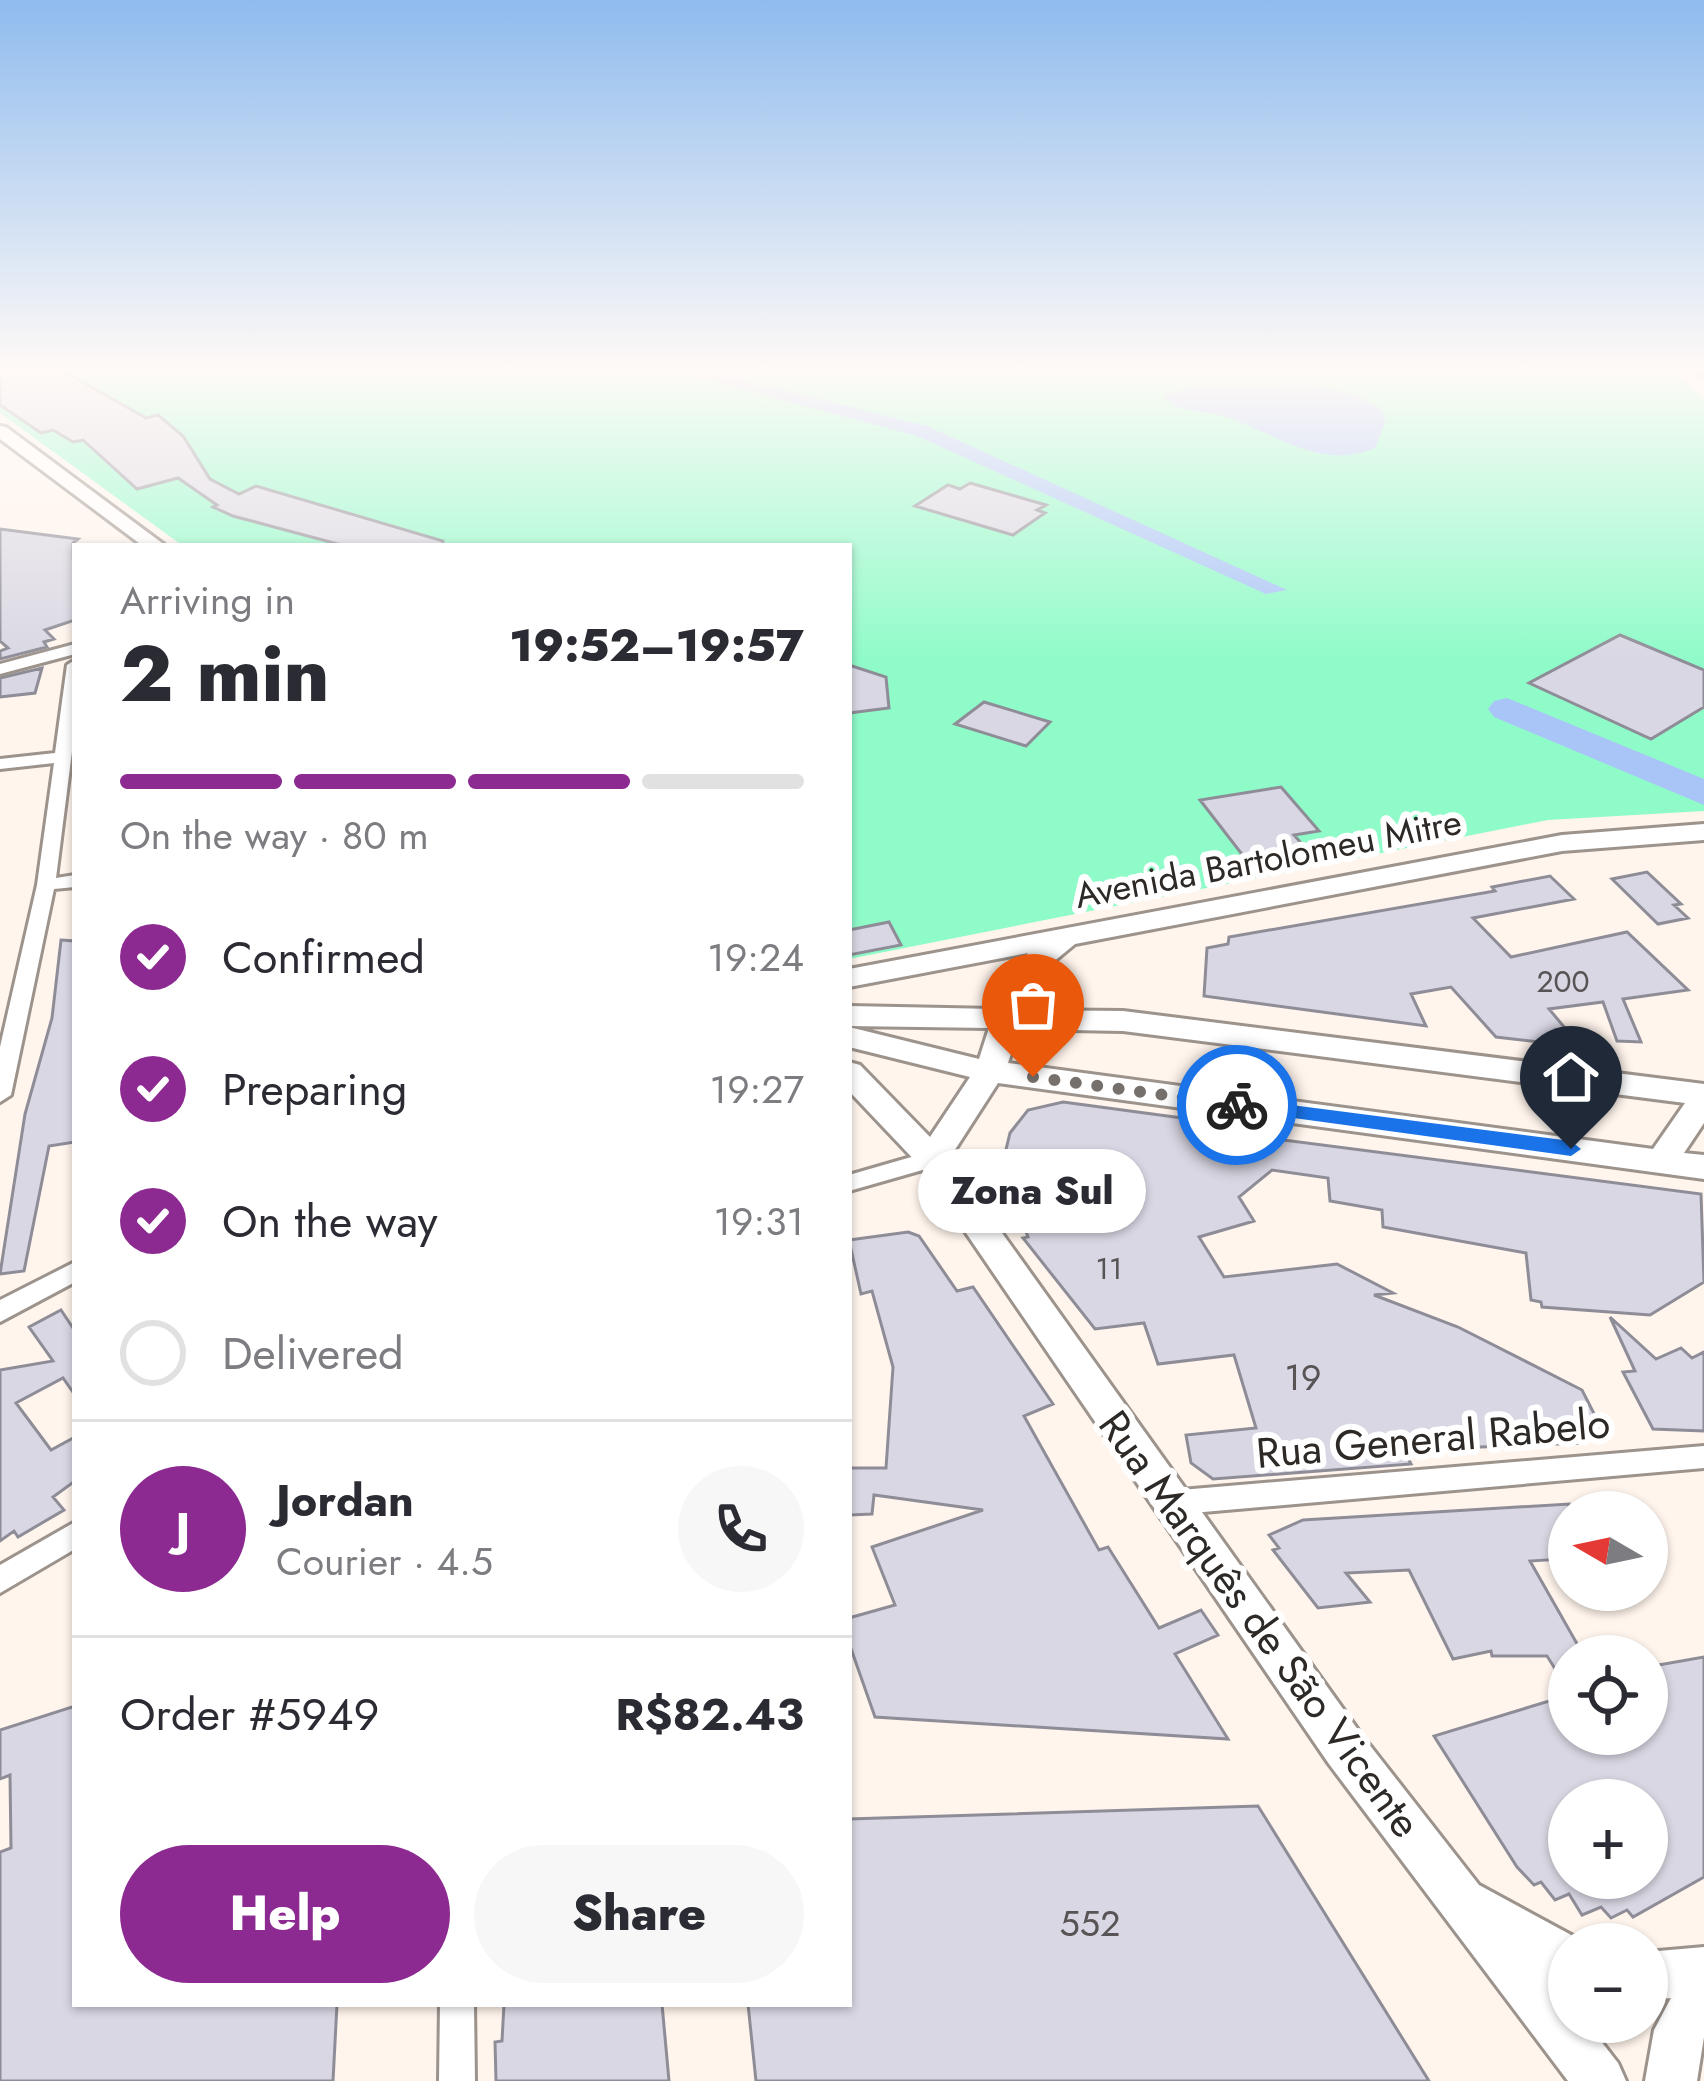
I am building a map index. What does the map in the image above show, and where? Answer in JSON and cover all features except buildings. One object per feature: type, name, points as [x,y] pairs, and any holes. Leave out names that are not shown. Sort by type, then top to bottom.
[{"type":"main road","points":[[50,467],[152,543]]},
{"type":"main road","name":"Avenida Bartolomeu Mitre","points":[[852,977],[1562,843],[1703,832]]},
{"type":"main road","points":[[932,1159],[988,1072],[1017,981],[1031,963],[1053,949],[1108,929]]},
{"type":"main road","points":[[852,1016],[1006,1015],[1162,1024],[1704,1097],[1660,1161]]},
{"type":"main road","points":[[852,1038],[988,1072],[1704,1167]]},
{"type":"main road","name":"Rua Marquês de São Vicente","points":[[852,1075],[932,1159],[1169,1503],[1600,2081]]},
{"type":"main road","points":[[1440,1872],[1499,1924],[1548,1949]]},
{"type":"main road","points":[[1668,1974],[1704,1971]]},
{"type":"main road","points":[[1671,2081],[1691,2012]]},
{"type":"street","points":[[0,669],[72,650]]},
{"type":"street","points":[[0,1095],[46,885],[72,687]]},
{"type":"street","points":[[0,764],[63,757]]},
{"type":"street","points":[[46,885],[72,881]]},
{"type":"street","points":[[852,1183],[932,1159]]},
{"type":"street","points":[[0,1312],[72,1273]]},
{"type":"street","name":"Rua General Rabelo","points":[[1169,1503],[1704,1457]]},
{"type":"street","points":[[0,1580],[72,1536]]},
{"type":"street","points":[[457,2007],[457,2081]]},
{"type":"green space","points":[[74,467],[1704,467],[1704,811],[1548,820],[852,958],[852,543],[179,543]]},
{"type":"water","points":[[986,467],[1017,467],[1287,590],[1266,594]]},
{"type":"waterway","points":[[1507,709],[1704,793]]},
{"type":"way so far","points":[[1033,1077],[1237,1105]]},
{"type":"place","name":"Zona Sul","points":[[1033,1077]]},
{"type":"route","points":[[1237,1105],[1571,1149]]}]
